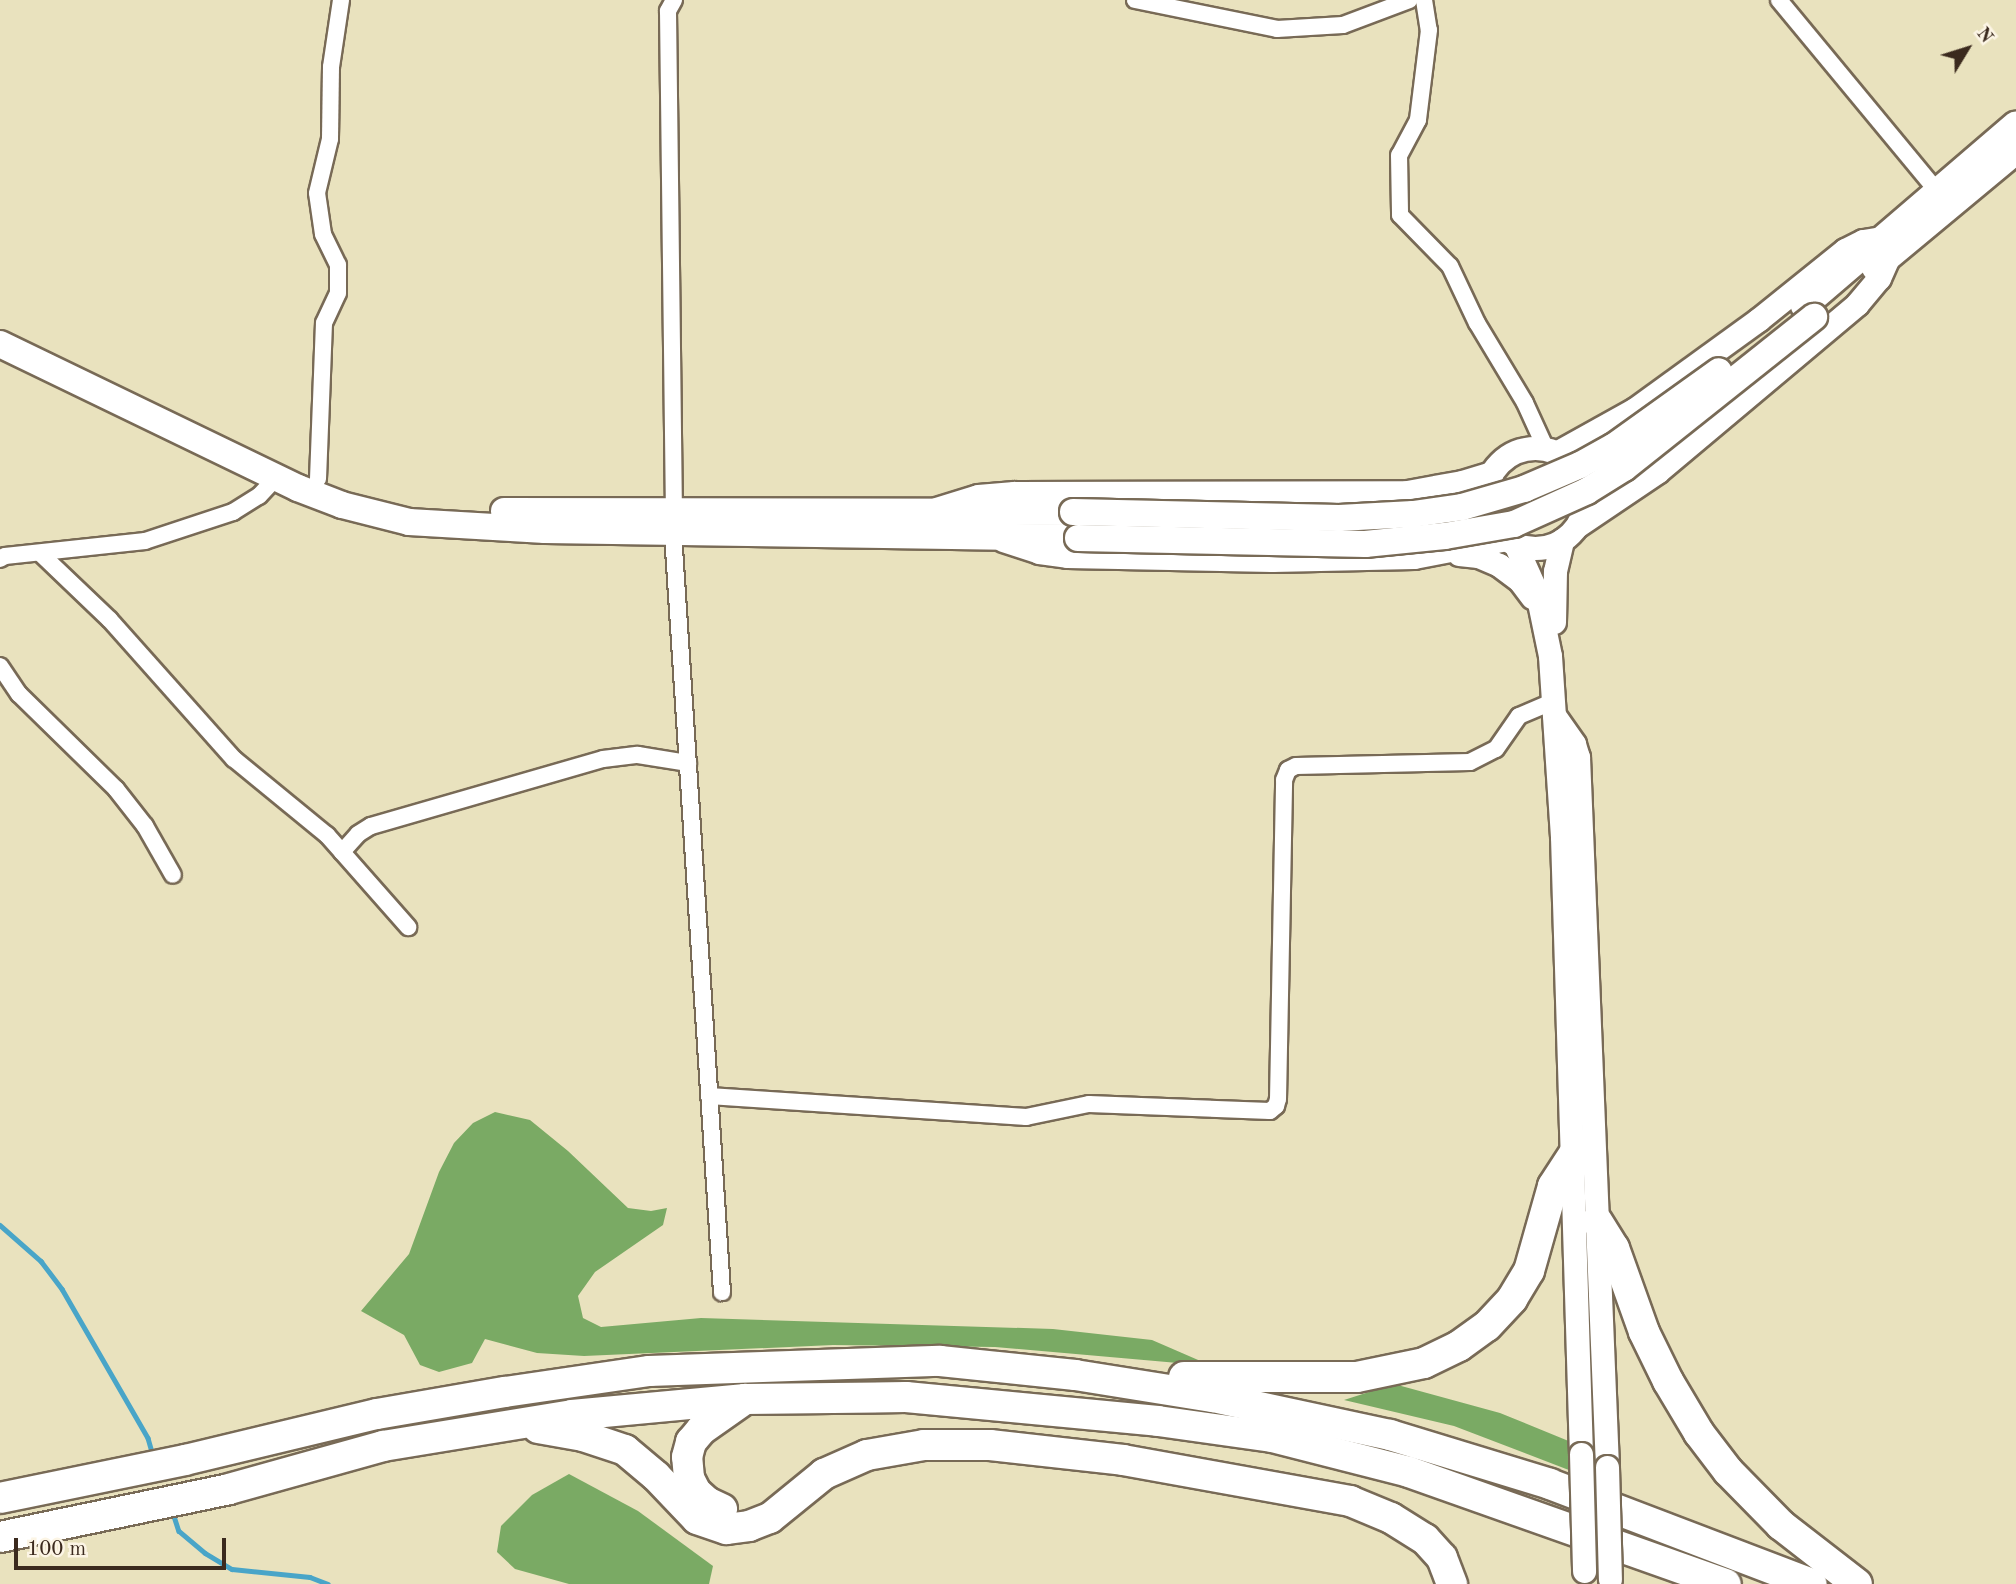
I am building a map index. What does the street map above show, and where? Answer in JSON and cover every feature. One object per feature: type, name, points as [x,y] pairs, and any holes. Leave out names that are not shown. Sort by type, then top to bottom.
[{"type":"highway","points":[[1886,248],[1937,191],[2016,124]]},
{"type":"highway","points":[[0,325],[318,479],[372,497],[437,509],[1000,539],[1365,544],[1445,536],[1514,524],[1587,491],[1624,468],[1886,248],[2016,151]]},
{"type":"highway","points":[[0,344],[275,478],[342,505],[430,525],[674,523],[933,510],[1364,517],[1438,511],[1500,498],[1547,481],[1613,447],[1809,311]]},
{"type":"highway","points":[[1075,1375],[1357,1377],[1424,1363],[1459,1346],[1487,1325],[1512,1299],[1534,1260],[1553,1186],[1574,1154]]},
{"type":"highway","points":[[1597,1221],[1614,1248],[1644,1332],[1668,1381],[1699,1433],[1728,1471],[1781,1525],[1857,1584]]},
{"type":"highway","points":[[0,1498],[185,1460],[377,1414],[649,1371],[940,1361],[1075,1375],[1213,1397],[1390,1435],[1550,1485],[1812,1584]]},
{"type":"highway","points":[[0,1537],[229,1489],[383,1446],[513,1425],[661,1404],[745,1399],[906,1397],[1158,1421],[1272,1437],[1409,1472],[1726,1584]]},
{"type":"highway","points":[[745,1399],[701,1430],[688,1449],[687,1464],[692,1485],[707,1502],[721,1509],[740,1510],[758,1506],[819,1461],[860,1439],[919,1429],[1079,1441],[1206,1460],[1376,1497],[1425,1523],[1439,1534],[1455,1557],[1463,1584]]},
{"type":"highway","points":[[513,1425],[583,1436],[625,1450],[656,1476],[689,1513],[705,1523],[726,1529],[750,1526],[770,1518],[811,1483],[838,1467],[867,1455],[903,1447],[990,1445],[1175,1469],[1336,1498],[1378,1511],[1432,1545],[1442,1558],[1452,1584]]},
{"type":"highway","points":[[1619,1545],[1649,1567],[1687,1584]]},
{"type":"main road","points":[[1000,539],[1039,552],[1067,556],[1272,560],[1439,554],[1511,541],[1534,548],[1569,533],[1657,472],[1857,304],[1879,278],[1886,248],[1863,241],[1844,250],[1758,320],[1635,409],[1551,451]]},
{"type":"main road","points":[[933,510],[962,499],[994,494],[1407,492],[1448,485],[1492,473],[1515,452],[1525,449],[1551,451],[1573,466],[1583,485],[1584,506],[1569,533],[1554,579],[1550,656]]},
{"type":"main road","points":[[1492,473],[1485,504],[1492,524],[1511,541],[1537,593],[1550,656],[1562,837],[1574,1154],[1585,1577]]},
{"type":"main road","points":[[1439,554],[1478,556],[1499,565],[1520,581],[1543,619]]},
{"type":"main road","points":[[1554,708],[1574,744],[1578,757],[1610,1582]]},
{"type":"street","points":[[318,479],[324,323],[338,293],[338,265],[323,234],[317,193],[330,139],[331,67],[341,0]]},
{"type":"street","points":[[674,0],[668,11],[674,523],[722,1292]]},
{"type":"street","points":[[1135,0],[1277,29],[1343,25],[1409,0]]},
{"type":"street","points":[[1424,0],[1429,30],[1418,120],[1399,155],[1400,215],[1455,274],[1477,323],[1551,451]]},
{"type":"street","points":[[1779,0],[1937,191]]},
{"type":"street","points":[[0,559],[5,556],[145,541],[220,516],[249,503],[275,478]]},
{"type":"street","points":[[41,554],[120,631],[234,759],[258,781],[314,823],[408,927]]},
{"type":"street","points":[[0,666],[19,694],[116,789],[145,825],[173,875]]},
{"type":"street","points":[[709,1096],[1026,1117],[1089,1104],[1270,1111],[1278,1103],[1284,780],[1288,771],[1296,766],[1471,762],[1496,749],[1519,716],[1554,708]]},
{"type":"street","points":[[342,852],[358,834],[371,826],[603,759],[638,755],[688,763]]},
{"type":"green space","points":[[495,1112],[530,1120],[568,1151],[628,1208],[651,1211],[667,1208],[663,1225],[595,1272],[578,1296],[583,1318],[601,1327],[701,1318],[1053,1329],[1152,1340],[1212,1366],[995,1347],[833,1345],[584,1356],[537,1353],[485,1339],[472,1363],[439,1372],[420,1365],[404,1335],[361,1311],[409,1254],[439,1172],[454,1143],[473,1123]]},
{"type":"green space","points":[[1394,1384],[1500,1413],[1571,1442],[1574,1472],[1454,1426],[1344,1400]]},
{"type":"green space","points":[[569,1474],[638,1511],[713,1566],[709,1584],[569,1584],[515,1569],[497,1552],[501,1526],[532,1495]]},
{"type":"waterway","points":[[0,1225],[41,1261],[62,1289],[148,1438],[153,1455]]},
{"type":"waterway","points":[[172,1510],[179,1531],[205,1553],[232,1569],[310,1577],[328,1584]]}]
